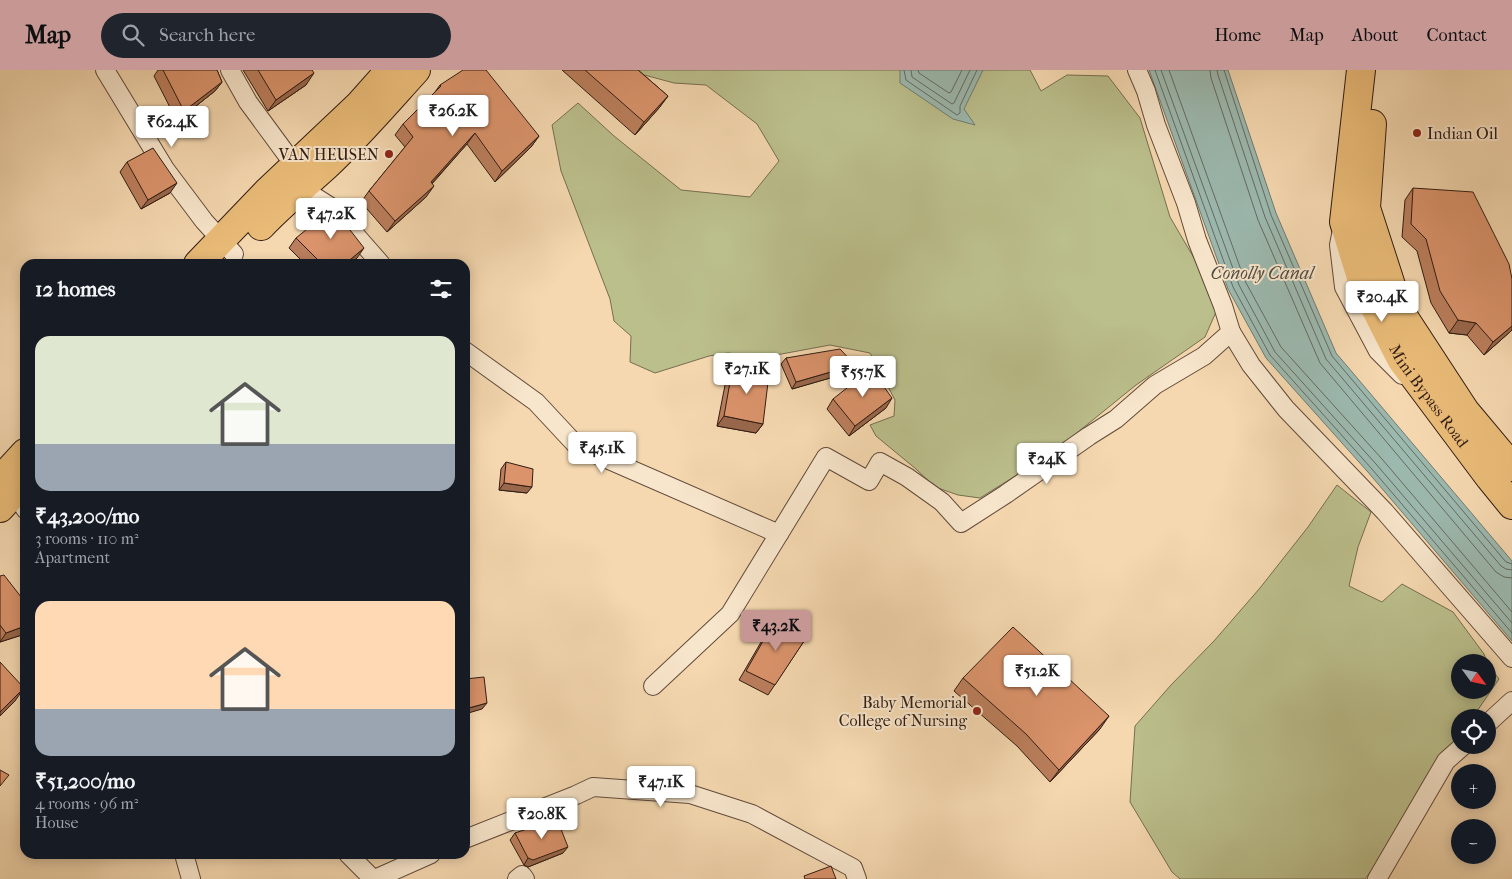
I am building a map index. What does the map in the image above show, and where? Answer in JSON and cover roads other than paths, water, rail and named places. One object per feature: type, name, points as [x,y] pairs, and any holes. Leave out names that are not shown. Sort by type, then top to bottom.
[{"type":"main road","points":[[298,177],[390,70]]},
{"type":"main road","points":[[211,259],[227,253],[267,192],[326,165],[373,118],[416,70]]},
{"type":"main road","name":"Mini Bypass Road","points":[[1361,70],[1366,208],[1399,310],[1465,411],[1512,467]]},
{"type":"main road","name":"Mini Bypass Road","points":[[1376,70],[1344,222],[1363,284],[1401,359],[1512,505]]},
{"type":"main road","points":[[13,494],[20,470]]},
{"type":"street","points":[[106,70],[165,169],[227,253]]},
{"type":"street","points":[[230,70],[248,102],[298,177],[331,207],[377,259]]},
{"type":"street","points":[[1137,70],[1186,202],[1197,240],[1223,306],[1231,332],[1251,365],[1286,409],[1385,512],[1512,658]]},
{"type":"street","points":[[653,686],[730,614],[826,457],[869,481],[880,462],[907,477],[942,502],[961,523],[1116,419],[1155,385],[1204,356],[1231,332]]},
{"type":"street","points":[[470,355],[536,402],[577,446],[779,534]]},
{"type":"street","points":[[1496,716],[1512,701]]},
{"type":"street","points":[[1377,879],[1446,761],[1454,754]]},
{"type":"street","points":[[470,837],[593,787],[690,794],[752,814],[853,868],[857,879]]},
{"type":"street","points":[[186,859],[192,879]]},
{"type":"street","points":[[353,859],[374,879],[420,859]]},
{"type":"street","points":[[517,879],[522,875],[525,879]]},
{"type":"water","points":[[900,70],[983,70],[964,109],[975,125],[953,119],[900,83]]},
{"type":"water","name":"Conolly Canal","points":[[1149,70],[1228,70],[1276,213],[1336,353],[1512,561],[1512,641],[1367,471],[1266,358],[1228,289]]},
{"type":"place","name":"Indian Oil","points":[[1417,133]]},
{"type":"place","name":"VAN HEUSEN","points":[[389,154]]},
{"type":"place","name":"Baby Memorial College of Nursing","points":[[977,711]]}]
